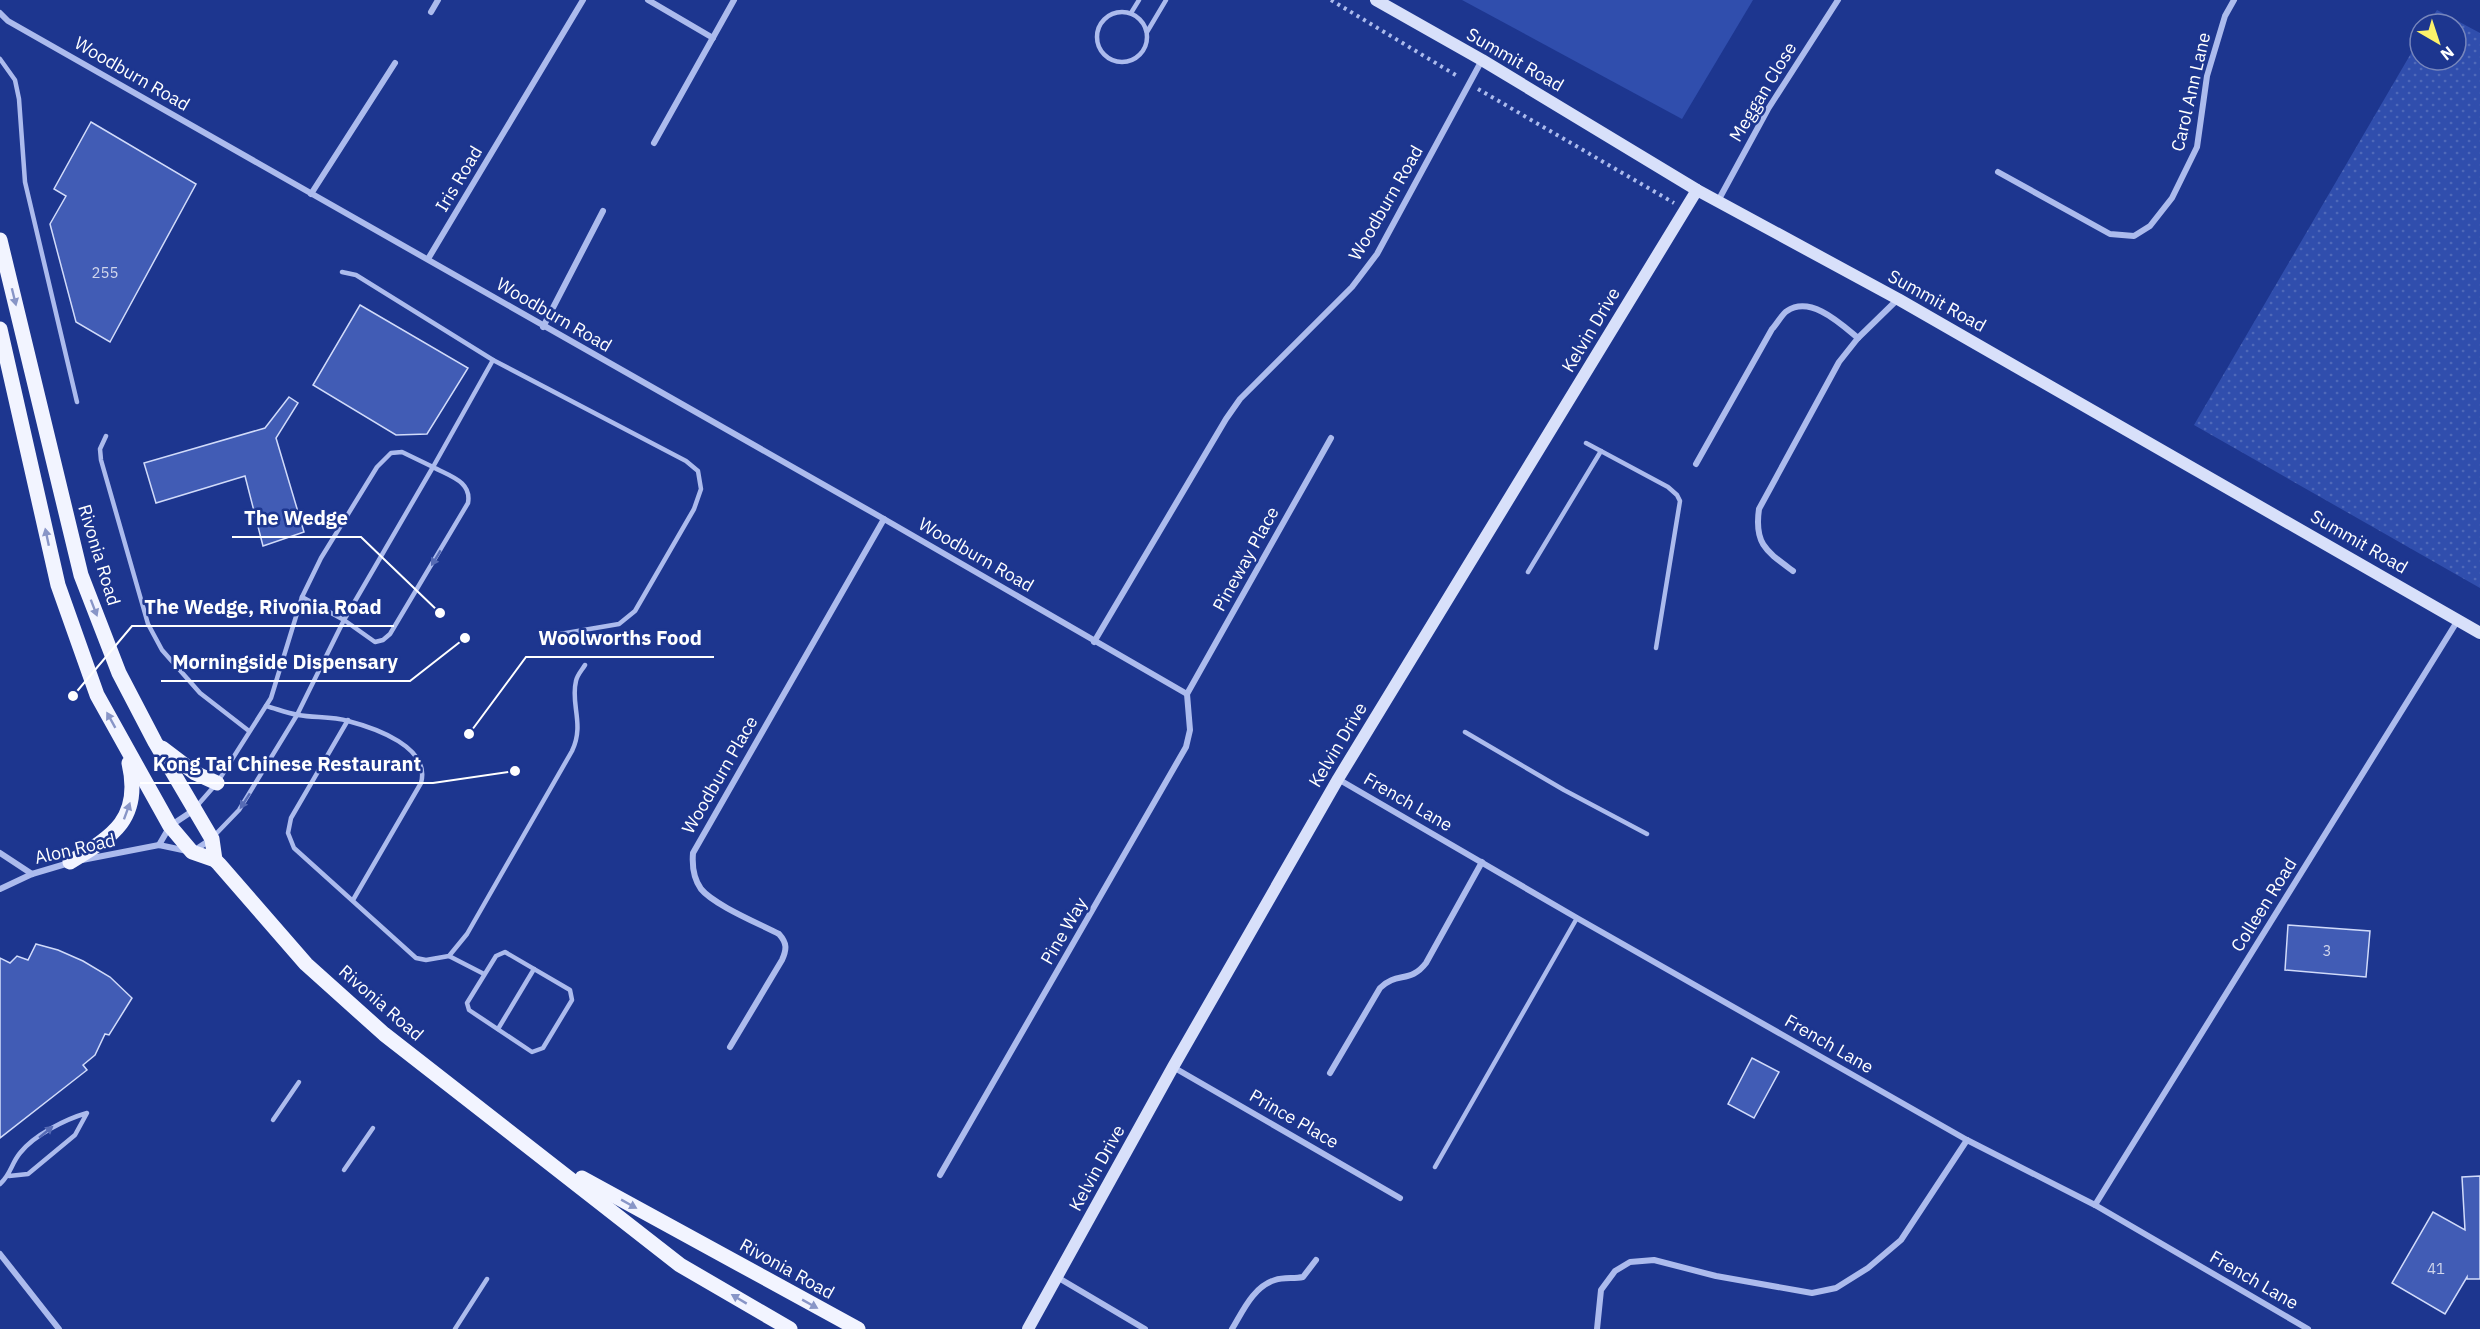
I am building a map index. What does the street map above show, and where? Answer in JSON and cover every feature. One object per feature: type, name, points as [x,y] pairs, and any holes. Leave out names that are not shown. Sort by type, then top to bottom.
[{"type":"main road","name":"Summit Road","points":[[1376,0],[1482,60],[1697,190],[1898,299],[2480,633]]},
{"type":"main road","name":"Kelvin Drive","points":[[1028,1329],[1173,1067],[1338,778],[1697,190]]},
{"type":"main road","name":"Rivonia Road","points":[[0,240],[81,575],[119,673],[155,742],[212,839],[215,860]]},
{"type":"main road","points":[[0,329],[57,585],[97,695],[170,826],[192,852]]},
{"type":"main road","points":[[155,742],[195,773],[217,783]]},
{"type":"main road","points":[[70,862],[103,842],[126,818],[134,789],[126,746]]},
{"type":"main road","name":"Rivonia Road","points":[[192,852],[215,860],[306,964],[408,1053],[680,1264],[790,1329]]},
{"type":"main road","name":"Rivonia Road","points":[[541,1155],[858,1329]]},
{"type":"street","points":[[431,12],[438,0]]},
{"type":"street","name":"Iris Road","points":[[428,259],[583,0]]},
{"type":"street","points":[[648,0],[713,38]]},
{"type":"street","points":[[654,143],[734,0]]},
{"type":"street","name":"Meggan Close","points":[[1718,201],[1768,110],[1838,0]]},
{"type":"street","name":"Carol Ann Lane","points":[[1998,172],[2110,234],[2134,236],[2150,226],[2172,198],[2197,147],[2206,76],[2225,16],[2234,0]]},
{"type":"street","name":"Woodburn Road","points":[[0,13],[8,21],[1187,694]]},
{"type":"street","name":"Woodburn Road","points":[[1094,642],[1240,399],[1352,287],[1377,254],[1482,60]]},
{"type":"street","points":[[311,194],[395,63]]},
{"type":"street","points":[[543,327],[603,212]]},
{"type":"street","points":[[1793,571],[1768,552],[1760,540],[1756,526],[1759,509],[1839,362],[1857,338],[1898,299]]},
{"type":"street","points":[[1696,464],[1772,329],[1787,310],[1804,306],[1818,309],[1857,338]]},
{"type":"street","name":"Pineway Place","points":[[1187,694],[1331,438]]},
{"type":"street","name":"Woodburn Place","points":[[730,1047],[782,960],[786,952],[786,943],[779,934],[711,898],[701,889],[695,876],[693,853],[884,519]]},
{"type":"street","name":"Colleen Road","points":[[2095,1205],[2458,620]]},
{"type":"street","name":"Pine Way","points":[[940,1175],[1182,755],[1190,730],[1187,694]]},
{"type":"street","name":"French Lane","points":[[1338,778],[1577,918],[1967,1140],[2095,1205],[2308,1329]]},
{"type":"street","points":[[159,845],[170,826],[194,810]]},
{"type":"street","points":[[192,852],[212,839]]},
{"type":"street","name":"Alon Road","points":[[0,889],[32,874],[70,862],[159,845],[192,852]]},
{"type":"street","points":[[0,853],[32,874]]},
{"type":"street","points":[[1330,1073],[1380,988],[1392,979],[1416,974],[1426,963],[1482,862]]},
{"type":"street","name":"Prince Place","points":[[1173,1067],[1400,1198]]},
{"type":"street","points":[[1597,1329],[1601,1290],[1615,1271],[1630,1262],[1654,1260],[1716,1276],[1812,1293],[1836,1288],[1868,1268],[1901,1240],[1967,1140]]},
{"type":"street","points":[[0,1254],[59,1329]]},
{"type":"street","points":[[1232,1329],[1251,1297],[1265,1285],[1274,1280],[1303,1277],[1316,1260]]},
{"type":"street","points":[[1057,1277],[1145,1329]]},
{"type":"lane","points":[[1131,13],[1139,0]]},
{"type":"lane","points":[[1147,32],[1144,24],[1131,13],[1113,13],[1100,24],[1097,41],[1105,56],[1113,61],[1130,61],[1144,49],[1147,32],[1166,0]]},
{"type":"lane","points":[[0,59],[15,80],[19,99],[25,182],[77,402]]},
{"type":"lane","points":[[342,272],[356,275],[493,360],[686,461],[698,471],[701,478],[699,498],[635,611],[619,624],[560,634]]},
{"type":"lane","points":[[212,839],[239,810],[297,715],[344,620],[493,360]]},
{"type":"lane","points":[[106,436],[100,449],[101,460],[148,624],[162,650],[183,675],[201,693],[249,731]]},
{"type":"lane","points":[[1586,443],[1668,487],[1680,501],[1656,648]]},
{"type":"lane","points":[[1528,572],[1601,451]]},
{"type":"lane","points":[[194,810],[217,783],[266,706],[274,690],[302,597],[321,558],[385,458],[391,453],[402,452],[467,487],[470,494],[466,508],[387,637],[375,642],[344,620],[302,597]]},
{"type":"lane","points":[[449,956],[467,934],[577,742],[575,681],[585,665]]},
{"type":"lane","points":[[266,706],[297,715],[348,720],[394,738],[419,759],[423,778],[353,900]]},
{"type":"lane","points":[[348,720],[291,818],[288,833],[294,848],[416,958],[426,960],[449,956],[484,974]]},
{"type":"lane","points":[[1465,732],[1564,790],[1647,834]]},
{"type":"lane","points":[[1435,1167],[1577,918]]},
{"type":"lane","points":[[504,952],[570,990],[572,1000],[543,1048],[532,1052],[469,1010],[467,1003],[484,974],[496,956],[504,952]]},
{"type":"lane","points":[[498,1029],[534,969]]},
{"type":"lane","points":[[273,1119],[298,1082]]},
{"type":"lane","points":[[0,1184],[9,1176],[20,1153],[54,1126],[87,1113],[75,1135],[27,1174],[9,1176]]},
{"type":"lane","points":[[76,1116],[83,1121]]},
{"type":"lane","points":[[344,1170],[373,1128]]},
{"type":"lane","points":[[455,1329],[487,1279]]},
{"type":"path","points":[[1331,0],[1685,209]]},
{"type":"shaded area","points":[[1462,0],[1753,0],[1682,119]]},
{"type":"shaded area","points":[[2468,27],[2480,33],[2480,588],[2194,425],[2408,59],[2408,72],[2468,72]]},
{"type":"building","points":[[91,122],[196,184],[110,342],[76,322],[50,224],[66,196],[54,189]]},
{"type":"building","points":[[360,305],[468,368],[427,434],[396,435],[313,385]]},
{"type":"building","points":[[289,397],[298,403],[276,438],[304,532],[263,546],[245,476],[156,503],[144,463],[265,428]]},
{"type":"building","points":[[2288,925],[2370,931],[2366,977],[2285,970]]},
{"type":"building","points":[[36,944],[58,950],[83,961],[110,977],[132,998],[109,1035],[105,1034],[95,1055],[83,1065],[87,1070],[0,1138],[0,958],[10,963],[17,956],[28,960]]},
{"type":"building","points":[[1752,1058],[1779,1072],[1754,1118],[1728,1104]]},
{"type":"building","points":[[2480,1176],[2480,1279],[2467,1279],[2467,1277],[2445,1314],[2392,1283],[2433,1212],[2465,1230],[2462,1177]]},
{"type":"place","name":"The Wedge","points":[[440,613]]},
{"type":"place","name":"Morningside Dispensary","points":[[465,638]]},
{"type":"place","name":"The Wedge, Rivonia Road","points":[[73,696]]},
{"type":"place","name":"Woolworths Food","points":[[469,734]]},
{"type":"place","name":"Kong Tai Chinese Restaurant","points":[[515,771]]}]
